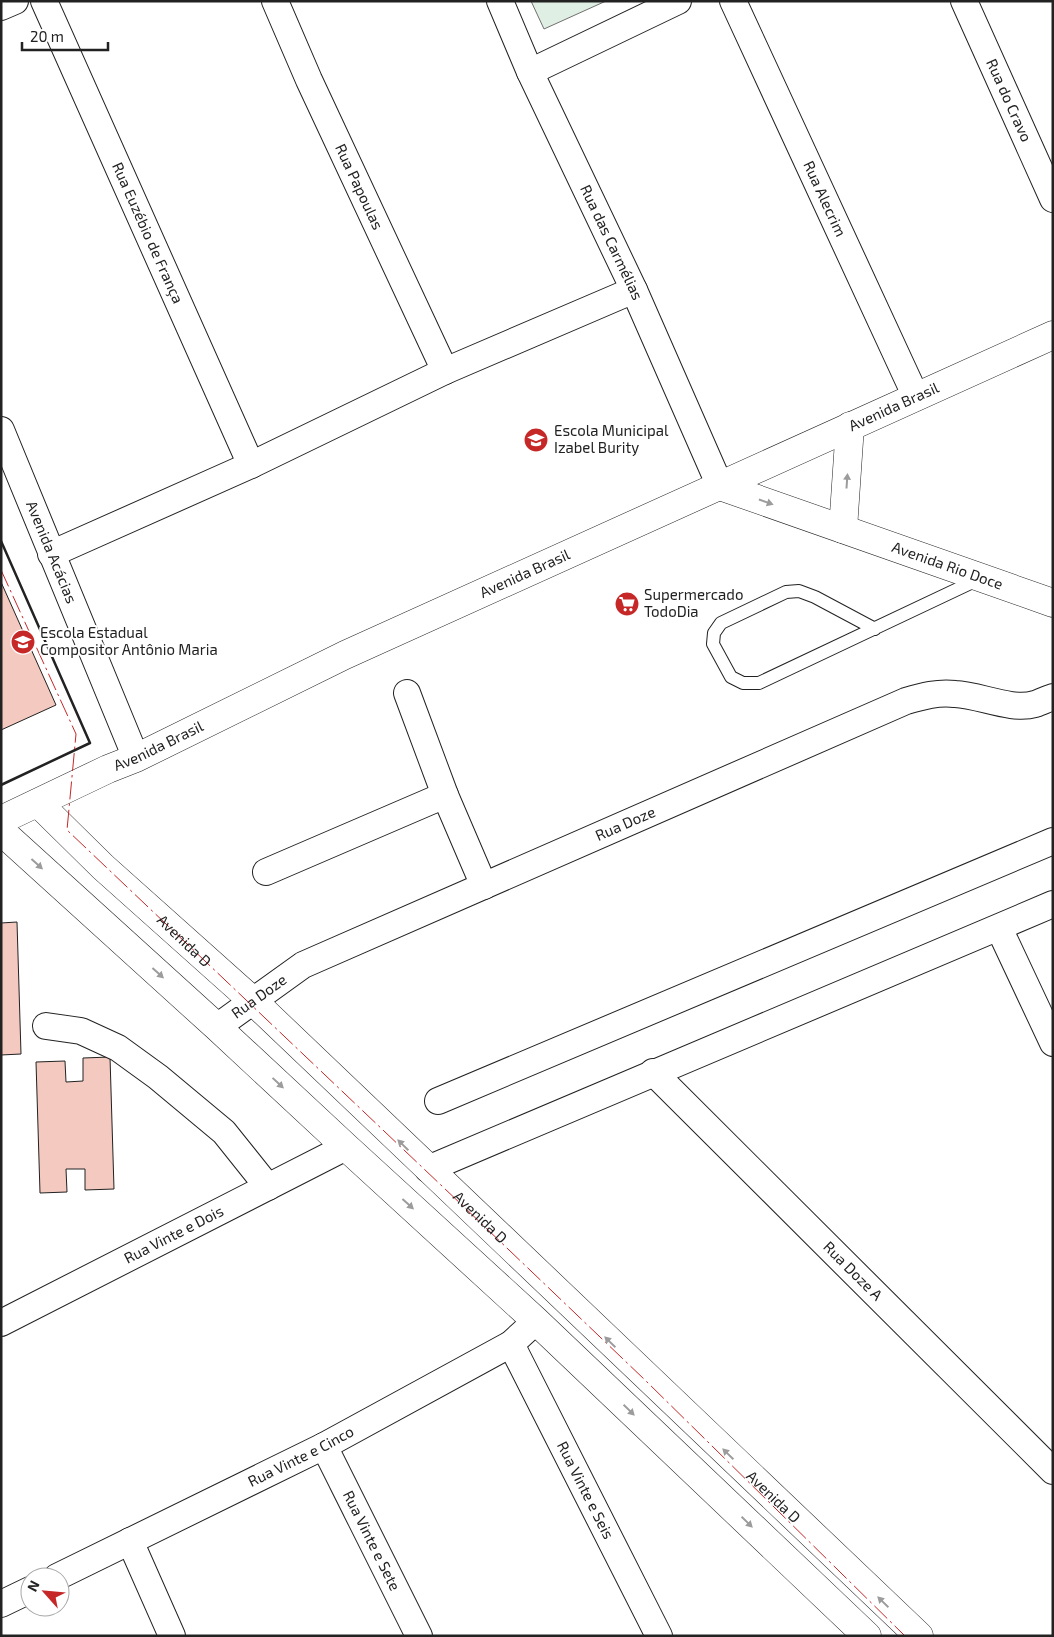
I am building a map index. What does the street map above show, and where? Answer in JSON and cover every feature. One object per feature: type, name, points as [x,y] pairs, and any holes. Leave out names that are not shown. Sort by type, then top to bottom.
[{"type":"street","points":[[1,7],[15,1]]},
{"type":"street","name":"Rua Euzébio de França","points":[[44,1],[252,465]]},
{"type":"street","name":"Rua Papoulas","points":[[275,1],[309,80],[445,371]]},
{"type":"street","name":"Rua das Carmélias","points":[[500,1],[530,72],[634,290],[720,486]]},
{"type":"street","points":[[530,72],[678,1]]},
{"type":"street","name":"Rua Alecrim","points":[[733,1],[916,396]]},
{"type":"street","name":"Rua do Cravo","points":[[964,1],[1053,199]]},
{"type":"street","points":[[51,554],[252,465],[445,371],[634,290]]},
{"type":"street","name":"Avenida Brasil","points":[[1,820],[108,769],[136,758],[345,655],[1053,335]]},
{"type":"street","points":[[843,529],[850,426]]},
{"type":"street","name":"Avenida Acácias","points":[[1,430],[136,758]]},
{"type":"street","name":"Avenida Rio Doce","points":[[720,486],[981,578],[1046,594]]},
{"type":"street","points":[[407,693],[445,795],[484,886]]},
{"type":"street","name":"Rua Doze","points":[[217,1027],[303,965],[906,701],[936,693],[973,696],[1022,706],[1034,705],[1053,697]]},
{"type":"street","points":[[266,872],[445,795]]},
{"type":"street","name":"Avenida D","points":[[38,803],[103,867],[253,1001],[907,1632]]},
{"type":"street","points":[[1,832],[217,1027],[346,1148],[536,1321],[867,1636]]},
{"type":"street","points":[[438,1101],[1053,841]]},
{"type":"street","points":[[428,1169],[1053,904]]},
{"type":"street","points":[[999,928],[1053,1042]]},
{"type":"street","points":[[46,1026],[81,1031],[88,1034],[118,1048],[158,1076],[224,1132],[268,1187]]},
{"type":"street","name":"Rua Doze A","points":[[653,1072],[1053,1471]]},
{"type":"street","name":"Rua Vinte e Dois","points":[[1,1323],[346,1148]]},
{"type":"street","name":"Rua Vinte e Cinco","points":[[70,1571],[324,1446],[511,1344],[536,1321]]},
{"type":"street","name":"Rua Vinte e Seis","points":[[511,1344],[659,1636]]},
{"type":"street","name":"Rua Vinte e Sete","points":[[324,1446],[419,1636]]},
{"type":"street","points":[[130,1541],[172,1636]]},
{"type":"street","points":[[1,1604],[20,1595]]},
{"type":"lane","points":[[875,629],[815,597],[799,591],[786,592],[721,623],[714,633],[713,644],[731,677],[743,683],[759,684],[875,629],[981,578]]},
{"type":"green space","points":[[531,1],[606,1],[544,29]]},
{"type":"building","points":[[1,582],[56,705],[1,730]]},
{"type":"building","points":[[17,922],[21,1054],[1,1055],[1,923]]},
{"type":"building","points":[[110,1057],[114,1189],[85,1190],[85,1169],[66,1169],[67,1192],[40,1193],[36,1062],[65,1061],[66,1082],[83,1081],[83,1058]]},
{"type":"wall","points":[[1,541],[90,743],[1,785]]},
{"type":"power","points":[[1,570],[76,734],[67,830],[645,1380],[905,1636]]},
{"type":"place","name":"Escola Municipal Izabel Burity","points":[[536,440]]},
{"type":"place","name":"Supermercado TodoDia","points":[[627,604]]},
{"type":"place","name":"Escola Estadual Compositor Antônio Maria","points":[[23,642]]}]
